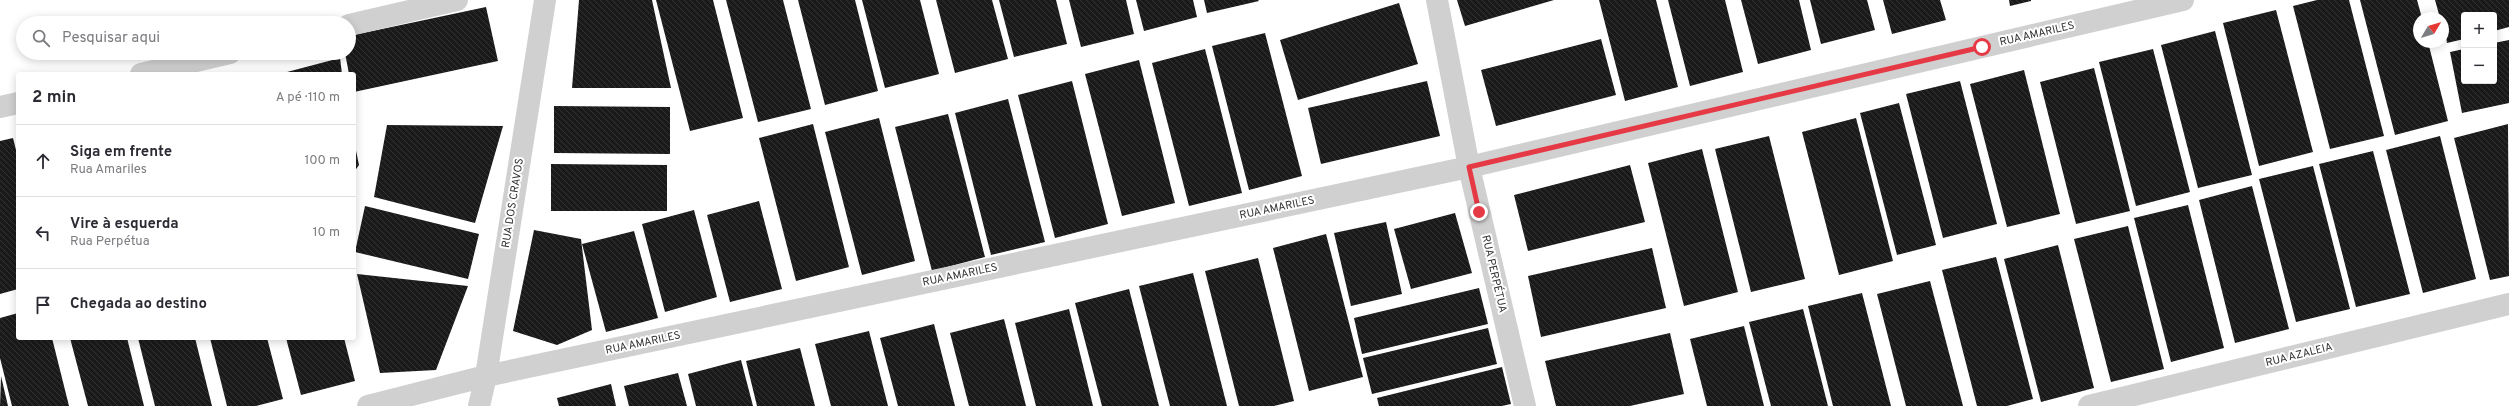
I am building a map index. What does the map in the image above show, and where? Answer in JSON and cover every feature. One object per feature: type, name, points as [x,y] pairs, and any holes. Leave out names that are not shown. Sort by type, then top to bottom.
[{"type":"street","points":[[356,23],[457,0]]},
{"type":"street","name":"RUA DOS CRAVOS","points":[[479,406],[486,376],[545,0]]},
{"type":"street","name":"RUA PERPÉTUA","points":[[1437,0],[1469,167],[1525,406]]},
{"type":"street","name":"RUA AMARILES","points":[[368,406],[486,376],[1469,167],[2184,0]]},
{"type":"street","points":[[149,72],[200,60]]},
{"type":"street","points":[[0,107],[16,103]]},
{"type":"street","name":"RUA AZALEIA","points":[[2089,406],[2509,304]]},
{"type":"building","points":[[579,0],[652,0],[671,88],[572,88]]},
{"type":"building","points":[[656,0],[713,0],[743,118],[690,131]]},
{"type":"building","points":[[726,0],[783,0],[811,109],[758,122]]},
{"type":"building","points":[[798,0],[855,0],[878,91],[825,105]]},
{"type":"building","points":[[862,0],[920,0],[939,74],[885,88]]},
{"type":"building","points":[[936,0],[992,0],[1008,59],[955,73]]},
{"type":"building","points":[[999,0],[1056,0],[1067,44],[1014,57]]},
{"type":"building","points":[[1069,0],[1126,0],[1134,34],[1081,47]]},
{"type":"building","points":[[1136,0],[1193,0],[1197,17],[1144,31]]},
{"type":"building","points":[[1204,0],[1258,0],[1259,1],[1207,13]]},
{"type":"building","points":[[1457,0],[1554,0],[1465,26]]},
{"type":"building","points":[[1599,0],[1656,0],[1678,87],[1625,101]]},
{"type":"building","points":[[1668,0],[1725,0],[1743,72],[1690,86]]},
{"type":"building","points":[[1741,0],[1799,0],[1811,50],[1758,64]]},
{"type":"building","points":[[1810,0],[1867,0],[1875,30],[1821,44]]},
{"type":"building","points":[[1883,0],[1940,0],[1946,20],[1892,34]]},
{"type":"building","points":[[2009,0],[2031,0],[2031,1],[2010,6]]},
{"type":"building","points":[[2317,0],[2349,0],[2384,136],[2330,149],[2293,6]]},
{"type":"building","points":[[2360,0],[2417,0],[2420,12],[2413,12],[2413,48],[2430,48],[2448,121],[2395,135]]},
{"type":"building","points":[[2435,0],[2509,0],[2509,27],[2497,30],[2497,12],[2461,12],[2461,40],[2449,43],[2449,12],[2438,12]]},
{"type":"building","points":[[1399,3],[1418,64],[1298,100],[1280,40]]},
{"type":"building","points":[[486,7],[498,61],[356,92],[356,72],[349,72],[346,60],[356,60],[356,35]]},
{"type":"building","points":[[2276,10],[2313,152],[2259,166],[2223,23]]},
{"type":"building","points":[[2215,31],[2252,175],[2198,188],[2161,45]]},
{"type":"building","points":[[1265,33],[1302,176],[1249,190],[1212,46]]},
{"type":"building","points":[[1601,39],[1616,95],[1496,126],[1481,70]]},
{"type":"building","points":[[2509,40],[2509,103],[2462,113],[2450,52],[2461,50],[2461,84],[2497,84],[2497,42]]},
{"type":"building","points":[[1205,49],[1242,193],[1189,206],[1152,63]]},
{"type":"building","points":[[2153,49],[2190,192],[2136,206],[2099,62]]},
{"type":"building","points":[[332,60],[340,60],[342,72],[287,72]]},
{"type":"building","points":[[1139,60],[1175,203],[1122,216],[1085,74]]},
{"type":"building","points":[[2094,68],[2130,211],[2076,224],[2040,82]]},
{"type":"building","points":[[2024,70],[2060,214],[2007,227],[1970,84]]},
{"type":"building","points":[[1072,81],[1108,224],[1055,238],[1018,95]]},
{"type":"building","points":[[1427,81],[1440,136],[1321,164],[1308,108]]},
{"type":"building","points":[[1960,81],[1997,224],[1943,238],[1906,94]]},
{"type":"building","points":[[1008,99],[1045,242],[991,255],[955,113]]},
{"type":"building","points":[[1899,103],[1936,245],[1897,255],[1860,113]]},
{"type":"building","points":[[554,106],[670,107],[670,154],[554,153]]},
{"type":"building","points":[[948,114],[985,257],[932,271],[895,127]]},
{"type":"building","points":[[879,118],[915,261],[862,275],[825,132]]},
{"type":"building","points":[[1856,118],[1893,261],[1839,275],[1802,132]]},
{"type":"building","points":[[813,124],[849,267],[796,281],[759,138]]},
{"type":"building","points":[[2508,124],[2509,276],[2490,280],[2454,138]]},
{"type":"building","points":[[387,125],[503,126],[475,223],[374,197]]},
{"type":"building","points":[[1769,136],[1805,279],[1751,292],[1715,149]]},
{"type":"building","points":[[2440,136],[2476,279],[2423,293],[2386,150]]},
{"type":"building","points":[[13,138],[16,150],[16,290],[0,294],[0,141]]},
{"type":"building","points":[[1702,149],[1738,292],[1684,306],[1648,163]]},
{"type":"building","points":[[356,151],[359,165],[356,169]]},
{"type":"building","points":[[2373,151],[2410,294],[2356,307],[2319,164]]},
{"type":"building","points":[[551,164],[667,165],[667,211],[551,211]]},
{"type":"building","points":[[1630,165],[1645,222],[1528,251],[1514,195]]},
{"type":"building","points":[[2313,166],[2350,309],[2296,322],[2259,179]]},
{"type":"building","points":[[2252,186],[2289,329],[2235,343],[2199,200]]},
{"type":"building","points":[[759,201],[782,289],[730,302],[707,215]]},
{"type":"building","points":[[2188,205],[2224,348],[2171,362],[2134,218]]},
{"type":"building","points":[[365,206],[479,234],[468,279],[356,252]]},
{"type":"building","points":[[694,210],[717,297],[665,312],[642,224]]},
{"type":"building","points":[[1455,213],[1472,273],[1411,289],[1394,229]]},
{"type":"building","points":[[1386,222],[1402,294],[1351,306],[1334,233]]},
{"type":"building","points":[[2128,226],[2164,369],[2111,382],[2074,239]]},
{"type":"building","points":[[534,230],[581,239],[592,330],[557,345],[513,331]]},
{"type":"building","points":[[634,231],[658,318],[606,332],[582,244]]},
{"type":"building","points":[[1326,234],[1363,377],[1309,391],[1273,248]]},
{"type":"building","points":[[2058,245],[2094,388],[2041,402],[2004,259]]},
{"type":"building","points":[[1652,248],[1666,308],[1541,337],[1528,276]]},
{"type":"building","points":[[1996,257],[2033,399],[2007,406],[1977,406],[1942,270]]},
{"type":"building","points":[[1258,258],[1294,401],[1274,406],[1239,406],[1205,271]]},
{"type":"building","points":[[1193,273],[1227,406],[1170,406],[1139,286]]},
{"type":"building","points":[[357,274],[468,286],[436,370],[380,373]]},
{"type":"building","points":[[1930,281],[1963,406],[1906,406],[1877,294]]},
{"type":"building","points":[[1479,288],[1488,324],[1362,354],[1354,318]]},
{"type":"building","points":[[1129,289],[1159,406],[1102,406],[1075,303]]},
{"type":"building","points":[[1862,293],[1891,406],[1833,406],[1808,306]]},
{"type":"building","points":[[1069,309],[1093,406],[1036,406],[1015,323]]},
{"type":"building","points":[[1803,309],[1828,406],[1771,406],[1749,322]]},
{"type":"building","points":[[16,314],[16,340],[52,340],[69,406],[12,406],[0,358],[0,318]]},
{"type":"building","points":[[1004,319],[1026,406],[969,406],[950,333]]},
{"type":"building","points":[[934,324],[955,406],[898,406],[880,338]]},
{"type":"building","points":[[1744,326],[1764,406],[1707,406],[1690,339]]},
{"type":"building","points":[[1488,328],[1497,364],[1372,394],[1363,358]]},
{"type":"building","points":[[869,331],[888,406],[831,406],[815,344]]},
{"type":"building","points":[[1670,333],[1684,394],[1630,406],[1556,406],[1545,361]]},
{"type":"building","points":[[71,340],[128,340],[144,406],[88,406]]},
{"type":"building","points":[[138,340],[196,340],[212,406],[155,406]]},
{"type":"building","points":[[210,340],[268,340],[283,399],[256,406],[227,406]]},
{"type":"building","points":[[287,340],[345,340],[355,381],[301,395]]},
{"type":"building","points":[[800,348],[815,406],[757,406],[746,361]]},
{"type":"building","points":[[741,360],[753,406],[696,406],[688,374]]},
{"type":"building","points":[[1502,367],[1511,404],[1502,406],[1379,406],[1377,398]]},
{"type":"building","points":[[678,373],[687,406],[629,406],[624,386]]},
{"type":"building","points":[[1,376],[8,406],[0,406]]},
{"type":"building","points":[[611,384],[616,406],[559,406],[557,398]]},
{"type":"route","points":[[1479,212],[1469,167],[1982,47]]}]
